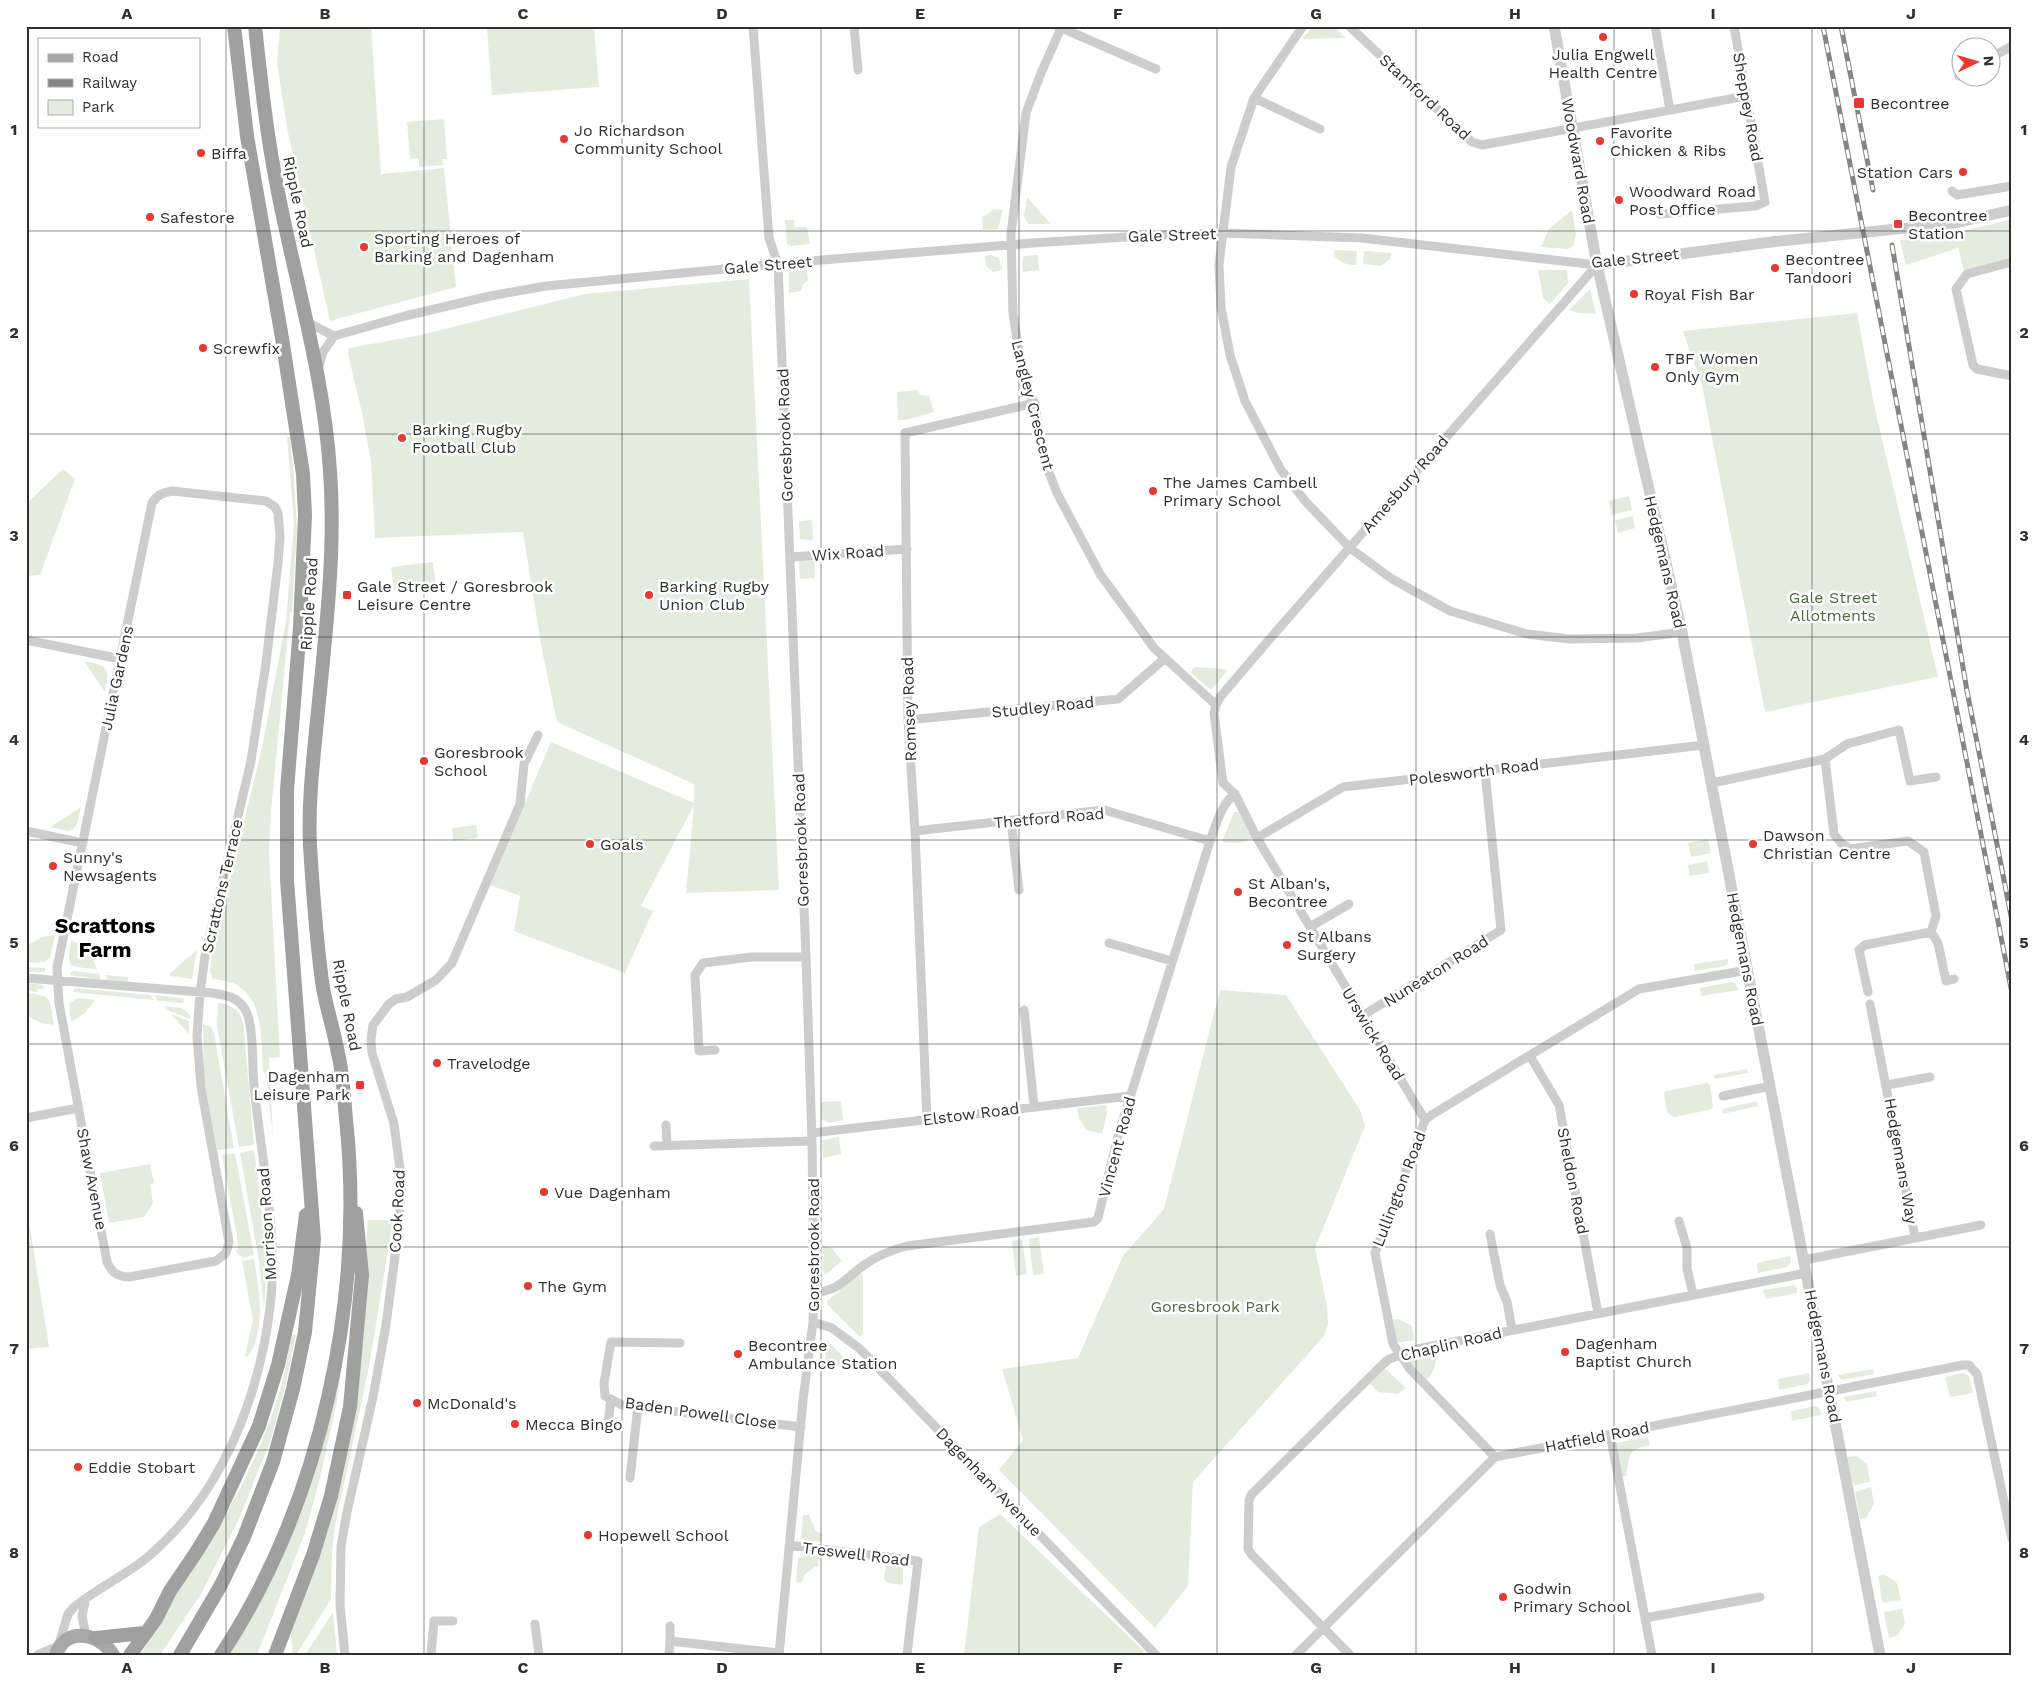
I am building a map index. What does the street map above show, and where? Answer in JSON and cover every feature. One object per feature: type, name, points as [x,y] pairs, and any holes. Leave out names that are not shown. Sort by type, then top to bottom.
[{"type":"highway","name":"Ripple Road","points":[[234,26],[246,136],[304,474],[305,515],[300,627],[287,790],[287,880],[310,1187]]},
{"type":"highway","name":"Ripple Road","points":[[255,26],[266,132],[317,373],[326,424],[330,470],[332,509],[330,588],[311,782],[310,838],[323,990],[339,1057],[347,1123],[351,1188]]},
{"type":"highway","points":[[130,1655],[144,1633],[156,1619],[170,1591],[214,1523],[259,1426],[278,1365],[298,1275],[310,1187]]},
{"type":"highway","points":[[180,1655],[222,1585],[244,1537],[273,1462],[281,1434],[293,1389],[308,1304],[314,1239],[310,1187]]},
{"type":"highway","points":[[221,1655],[254,1598],[278,1547],[309,1466],[328,1394],[340,1338],[347,1280],[351,1188]]},
{"type":"highway","points":[[275,1655],[318,1538],[340,1461],[350,1407],[362,1275],[359,1233],[351,1188]]},
{"type":"highway","points":[[91,1637],[144,1633]]},
{"type":"main road","points":[[57,1651],[70,1638],[91,1637],[108,1646],[113,1655]]},
{"type":"street","name":"Goresbrook Road","points":[[753,26],[769,238],[778,265],[812,1137],[813,1322],[779,1654]]},
{"type":"street","points":[[854,26],[858,70]]},
{"type":"street","points":[[1303,26],[1254,98],[1232,167],[1219,265],[1221,307],[1230,355],[1245,401],[1281,470],[1306,502],[1350,548],[1392,579],[1450,611],[1527,634],[1569,639],[1637,638],[1682,632]]},
{"type":"street","name":"Stamford Road","points":[[1349,26],[1472,142],[1482,145],[1746,96]]},
{"type":"street","name":"Woodward Road","points":[[1554,26],[1597,265]]},
{"type":"street","points":[[1655,26],[1670,110]]},
{"type":"street","name":"Sheppey Road","points":[[1660,214],[1755,206],[1765,202],[1734,26]]},
{"type":"street","points":[[1060,27],[1156,69]]},
{"type":"street","name":"Langley Crescent","points":[[1060,27],[1026,114],[1011,234],[1012,245],[1010,254],[1014,330],[1024,385],[1035,403],[1042,454],[1057,493],[1100,574],[1154,648],[1216,705]]},
{"type":"street","points":[[2000,53],[2012,46]]},
{"type":"street","points":[[1254,98],[1320,129]]},
{"type":"street","points":[[1952,190],[1957,195],[2012,186]]},
{"type":"street","name":"Gale Street","points":[[334,336],[406,316],[546,286],[1012,245],[1142,236],[1222,233],[1362,238],[1597,265],[1771,242],[1908,230],[1955,223],[2012,210]]},
{"type":"street","points":[[2012,262],[1967,274],[1956,288],[1973,365],[1977,369],[2012,376]]},
{"type":"street","name":"Amesbury Road","points":[[1216,705],[1274,634],[1597,265]]},
{"type":"street","name":"Hedgemans Road","points":[[1597,265],[1682,632],[1880,1655]]},
{"type":"street","points":[[307,322],[334,336],[323,352],[317,373]]},
{"type":"street","name":"Romsey Road","points":[[927,1120],[915,831],[908,720],[905,432],[1035,403]]},
{"type":"street","name":"Julia Gardens","points":[[57,981],[57,968],[152,503],[162,493],[172,490],[261,499],[274,506]]},
{"type":"street","name":"Scrattons Terrace","points":[[216,1261],[226,1253],[229,1242],[201,1087],[197,1036],[200,993],[205,956],[244,796],[252,752],[278,563],[280,536],[278,513],[274,506]]},
{"type":"street","name":"Wix Road","points":[[790,557],[907,549]]},
{"type":"street","points":[[26,640],[120,659]]},
{"type":"street","name":"Studley Road","points":[[908,720],[1118,700],[1164,659]]},
{"type":"street","name":"Urswick Road","points":[[1216,705],[1214,713],[1223,783],[1235,794],[1257,838],[1425,1120]]},
{"type":"street","points":[[1712,783],[1825,759],[1847,744],[1899,730],[1910,781],[1936,776]]},
{"type":"street","name":"Cook Road","points":[[345,1655],[340,1606],[342,1546],[374,1397],[386,1325],[398,1233],[402,1184],[394,1124],[372,1053],[373,1025],[389,1004],[396,999],[408,997],[436,980],[452,963],[520,804],[524,764],[538,735]]},
{"type":"street","name":"Polesworth Road","points":[[1257,838],[1343,787],[1704,745]]},
{"type":"street","points":[[1825,759],[1834,834],[1841,844],[1850,849],[1908,841],[1924,852],[1936,916],[1931,932],[1938,943],[1946,981],[1954,980]]},
{"type":"street","name":"Nuneaton Road","points":[[1362,1016],[1501,930],[1485,771]]},
{"type":"street","name":"Vincent Road","points":[[814,1292],[831,1290],[876,1257],[893,1249],[1094,1222],[1100,1214],[1118,1136],[1210,841],[1224,806],[1229,798],[1235,794]]},
{"type":"street","name":"Thetford Road","points":[[915,831],[1104,810],[1210,841]]},
{"type":"street","points":[[1011,820],[1019,890]]},
{"type":"street","points":[[26,832],[82,843]]},
{"type":"street","points":[[1310,926],[1349,904]]},
{"type":"street","points":[[1868,992],[1859,950],[1864,945],[1931,932]]},
{"type":"street","points":[[1109,943],[1172,961]]},
{"type":"street","points":[[715,1050],[699,1051],[695,975],[703,963],[751,956],[806,957]]},
{"type":"street","name":"Lullington Road","points":[[1495,1458],[1399,1355],[1392,1344],[1375,1253],[1425,1120],[1639,989],[1748,970]]},
{"type":"street","name":"Morrison Road","points":[[26,978],[230,996],[242,1005],[247,1012],[249,1022],[254,1084],[272,1238],[274,1274],[265,1339],[246,1406],[234,1439],[203,1496],[175,1530],[149,1555],[74,1606],[68,1614],[57,1651]]},
{"type":"street","name":"Shaw Avenue","points":[[57,981],[59,1003],[78,1108],[107,1262],[111,1270],[118,1276],[129,1277],[216,1261]]},
{"type":"street","name":"Hedgemans Way","points":[[1870,1004],[1914,1237]]},
{"type":"street","points":[[1024,1010],[1034,1106]]},
{"type":"street","name":"Sheldon Road","points":[[1530,1056],[1559,1105],[1598,1313]]},
{"type":"street","name":"Hedgemans Way","points":[[1886,1085],[1930,1077]]},
{"type":"street","points":[[1723,1096],[1770,1086]]},
{"type":"street","name":"Elstow Road","points":[[654,1146],[812,1137],[1034,1106],[1130,1096]]},
{"type":"street","points":[[26,1118],[78,1108]]},
{"type":"street","points":[[666,1125],[667,1145]]},
{"type":"street","points":[[1679,1221],[1687,1248],[1687,1268],[1693,1294]]},
{"type":"street","name":"Hedgemans Way","points":[[1804,1260],[1980,1225]]},
{"type":"street","points":[[1490,1234],[1500,1285],[1507,1302],[1512,1329]]},
{"type":"street","name":"Chaplin Road","points":[[1350,1655],[1248,1549],[1249,1501],[1251,1495],[1383,1364],[1399,1355],[1417,1349],[1806,1273]]},
{"type":"street","name":"Dagenham Avenue","points":[[813,1322],[832,1328],[860,1350],[1156,1655]]},
{"type":"street","name":"Baden Powell Close","points":[[680,1343],[610,1342],[604,1383],[606,1396],[622,1405],[801,1427]]},
{"type":"street","name":"Hatfield Road","points":[[1495,1458],[1829,1390],[1969,1365],[1977,1374],[2012,1539]]},
{"type":"street","points":[[608,1424],[610,1398]]},
{"type":"street","points":[[630,1478],[638,1406]]},
{"type":"street","points":[[1610,1434],[1652,1655]]},
{"type":"street","points":[[1296,1655],[1495,1458]]},
{"type":"street","name":"Treswell Road","points":[[790,1546],[918,1561],[907,1655]]},
{"type":"street","points":[[1645,1618],[1760,1597]]},
{"type":"street","points":[[86,1598],[82,1616],[91,1637]]},
{"type":"street","points":[[431,1655],[434,1621],[453,1621]]},
{"type":"street","points":[[535,1624],[539,1655]]},
{"type":"street","points":[[669,1655],[670,1626]]},
{"type":"street","points":[[670,1641],[779,1654]]},
{"type":"street","points":[[39,1655],[57,1651]]},
{"type":"green space","points":[[280,26],[371,26],[381,174],[444,168],[456,287],[330,321],[288,133],[277,63]]},
{"type":"green space","points":[[518,26],[594,26],[599,87],[492,95],[487,29]]},
{"type":"green space","points":[[1314,26],[1334,26],[1346,38],[1302,39]]},
{"type":"green space","points":[[444,119],[447,159],[442,159],[443,165],[419,167],[419,158],[410,159],[407,122]]},
{"type":"green space","points":[[1027,197],[1051,224],[1028,224],[1024,217]]},
{"type":"green space","points":[[993,209],[1003,210],[998,229],[983,230],[982,217]]},
{"type":"green space","points":[[1572,210],[1576,235],[1573,246],[1568,249],[1541,247],[1549,229]]},
{"type":"green space","points":[[2012,219],[2012,260],[1964,271],[1958,247],[1906,265],[1900,240],[1942,235]]},
{"type":"green space","points":[[785,220],[794,220],[795,227],[807,227],[810,244],[791,246],[787,244]]},
{"type":"green space","points":[[1335,250],[1357,251],[1356,265],[1347,264],[1339,260],[1334,256]]},
{"type":"green space","points":[[1364,251],[1391,253],[1391,258],[1381,266],[1363,264]]},
{"type":"green space","points":[[991,255],[999,258],[1002,270],[993,272],[986,266],[985,256]]},
{"type":"green space","points":[[1038,255],[1039,270],[1023,272],[1022,262],[1024,256]]},
{"type":"green space","points":[[807,270],[808,281],[803,284],[801,291],[789,293],[789,272]]},
{"type":"green space","points":[[1538,270],[1567,270],[1568,283],[1550,304],[1543,298]]},
{"type":"green space","name":"Barking Rugby Union Club","points":[[749,279],[779,890],[686,893],[694,805],[641,906],[653,911],[625,973],[514,931],[520,896],[490,885],[551,742],[694,803],[694,784],[557,722],[542,650],[523,532],[375,538],[371,461],[348,354],[349,348],[421,335],[585,294]]},
{"type":"green space","points":[[1590,289],[1596,314],[1578,313],[1569,310]]},
{"type":"green space","name":"Gale Street Allotments","points":[[1857,313],[1874,405],[1938,677],[1765,712],[1702,385],[1683,331]]},
{"type":"green space","points":[[917,390],[921,395],[929,396],[934,412],[906,420],[898,420],[897,392]]},
{"type":"green space","points":[[287,437],[290,437],[297,530],[292,612],[290,612],[271,811],[269,852],[280,1057],[269,1058],[273,1138],[266,1074],[263,1071],[261,1034],[256,1010],[251,999],[243,990],[233,983],[213,979],[210,972],[212,952],[262,748],[286,621],[294,522]]},
{"type":"green space","points":[[63,469],[75,479],[40,575],[26,576],[26,504]]},
{"type":"green space","points":[[1629,496],[1632,510],[1612,515],[1609,501]]},
{"type":"green space","points":[[1633,516],[1635,528],[1618,533],[1615,520]]},
{"type":"green space","points":[[812,520],[813,540],[800,539],[799,521]]},
{"type":"green space","points":[[814,557],[815,578],[800,579],[799,561]]},
{"type":"green space","points":[[433,562],[436,585],[394,590],[391,567]]},
{"type":"green space","points":[[84,661],[99,664],[106,669],[105,692]]},
{"type":"green space","points":[[1195,667],[1225,669],[1227,671],[1211,690],[1190,672]]},
{"type":"green space","points":[[81,807],[77,824],[73,829],[67,831],[50,827]]},
{"type":"green space","points":[[1234,812],[1239,812],[1254,838],[1240,843],[1222,842]]},
{"type":"green space","points":[[476,825],[478,838],[453,841],[452,828]]},
{"type":"green space","points":[[1708,839],[1711,853],[1691,857],[1688,843]]},
{"type":"green space","points":[[1707,861],[1709,873],[1690,876],[1688,865]]},
{"type":"green space","points":[[55,935],[49,959],[35,963],[26,962],[26,946],[42,937]]},
{"type":"green space","points":[[71,940],[87,951],[97,969],[72,965],[69,957]]},
{"type":"green space","points":[[197,950],[192,979],[171,976],[169,974]]},
{"type":"green space","points":[[1728,959],[1728,964],[1725,966],[1695,971],[1694,964]]},
{"type":"green space","points":[[26,967],[45,968],[45,972],[26,972]]},
{"type":"green space","points":[[74,971],[100,974],[100,980],[70,975]]},
{"type":"green space","points":[[106,975],[128,977],[128,982],[107,980]]},
{"type":"green space","points":[[1731,982],[1735,983],[1739,990],[1701,996],[1700,988]]},
{"type":"green space","points":[[26,983],[44,985],[43,989],[37,989],[37,992],[26,991]]},
{"type":"green space","points":[[76,988],[150,995],[155,1000],[73,992]]},
{"type":"green space","name":"Goresbrook Park","points":[[1220,990],[1286,995],[1360,1110],[1365,1126],[1315,1248],[1327,1306],[1328,1324],[1324,1336],[1193,1482],[1188,1586],[1155,1628],[999,1470],[1023,1440],[1002,1369],[1078,1358],[1123,1256],[1164,1209]]},
{"type":"green space","points":[[26,993],[41,995],[49,1000],[54,1025],[41,1023],[26,1015]]},
{"type":"green space","points":[[153,995],[184,999],[183,1003],[159,1001]]},
{"type":"green space","points":[[77,998],[95,1000],[85,1013],[71,1022],[69,1004]]},
{"type":"green space","points":[[218,1003],[234,1008],[243,1021],[254,1145],[239,1147],[217,1026]]},
{"type":"green space","points":[[164,1006],[182,1008],[190,1015],[190,1019],[167,1010]]},
{"type":"green space","points":[[171,1014],[189,1021],[189,1034]]},
{"type":"green space","points":[[203,1024],[211,1027],[214,1033],[234,1148],[217,1150],[204,1077]]},
{"type":"green space","points":[[1747,1069],[1748,1073],[1714,1079],[1714,1075]]},
{"type":"green space","points":[[1707,1083],[1710,1085],[1713,1107],[1710,1110],[1674,1117],[1667,1113],[1664,1093],[1666,1091]]},
{"type":"green space","points":[[841,1101],[843,1120],[829,1123],[821,1119],[821,1102]]},
{"type":"green space","points":[[1757,1101],[1758,1106],[1723,1114],[1722,1109]]},
{"type":"green space","points":[[1106,1105],[1107,1113],[1102,1134],[1086,1130],[1079,1118],[1077,1108]]},
{"type":"green space","points":[[839,1137],[841,1154],[823,1158],[822,1140]]},
{"type":"green space","points":[[254,1150],[265,1249],[264,1309],[259,1261],[240,1153]]},
{"type":"green space","points":[[235,1153],[254,1255],[243,1258],[236,1252],[238,1247],[237,1237],[222,1155]]},
{"type":"green space","points":[[150,1164],[154,1183],[150,1184],[153,1203],[144,1217],[109,1223],[100,1173]]},
{"type":"green space","points":[[26,1203],[49,1347],[26,1349]]},
{"type":"green space","points":[[368,1220],[393,1220],[369,1367],[335,1526],[332,1553],[331,1599],[296,1655],[293,1655],[290,1625],[319,1544],[356,1369]]},
{"type":"green space","points":[[1039,1237],[1044,1274],[1033,1275],[1029,1239]]},
{"type":"green space","points":[[1022,1239],[1027,1274],[1016,1276],[1012,1241]]},
{"type":"green space","points":[[823,1246],[832,1248],[842,1261],[825,1275],[823,1270]]},
{"type":"green space","points":[[1790,1256],[1791,1262],[1787,1267],[1758,1273],[1757,1263]]},
{"type":"green space","points":[[254,1259],[260,1321],[254,1346],[248,1357],[245,1356],[253,1320],[242,1261]]},
{"type":"green space","points":[[861,1273],[863,1275],[863,1333],[860,1337],[827,1304],[827,1301]]},
{"type":"green space","points":[[1794,1285],[1797,1288],[1797,1293],[1766,1299],[1763,1290]]},
{"type":"green space","points":[[1398,1319],[1412,1326],[1414,1340],[1396,1343],[1390,1320]]},
{"type":"green space","points":[[292,1334],[296,1335],[284,1391],[270,1442],[239,1519],[201,1594],[160,1655],[140,1655],[158,1625],[157,1619],[194,1566],[243,1483],[269,1424],[285,1371]]},
{"type":"green space","points":[[827,1340],[847,1361],[845,1364],[824,1370]]},
{"type":"green space","points":[[344,1346],[338,1397],[320,1478],[305,1533],[257,1655],[229,1655],[265,1589]]},
{"type":"green space","points":[[1436,1353],[1434,1368],[1427,1380],[1411,1361],[1415,1357]]},
{"type":"green space","points":[[1384,1369],[1406,1388],[1398,1394],[1378,1392],[1369,1383]]},
{"type":"green space","points":[[1873,1369],[1874,1374],[1842,1380],[1838,1375]]},
{"type":"green space","points":[[1809,1373],[1810,1379],[1808,1384],[1779,1390],[1778,1379]]},
{"type":"green space","points":[[1963,1373],[1969,1376],[1973,1393],[1950,1397],[1945,1377]]},
{"type":"green space","points":[[1876,1391],[1877,1396],[1847,1402],[1843,1397]]},
{"type":"green space","points":[[1816,1406],[1820,1409],[1821,1415],[1792,1421],[1791,1411]]},
{"type":"green space","points":[[1648,1437],[1650,1445],[1638,1448],[1630,1454],[1626,1476],[1619,1477],[1616,1443]]},
{"type":"green space","points":[[1857,1456],[1867,1464],[1870,1482],[1855,1485],[1852,1481],[1847,1457]]},
{"type":"green space","points":[[1871,1487],[1874,1504],[1866,1518],[1860,1519],[1855,1492]]},
{"type":"green space","points":[[1000,1514],[1144,1651],[1141,1655],[964,1655],[979,1527]]},
{"type":"green space","points":[[803,1515],[809,1515],[816,1531],[822,1534],[821,1542],[801,1538]]},
{"type":"green space","points":[[807,1555],[819,1556],[818,1567],[804,1575],[802,1582],[796,1582],[798,1558]]},
{"type":"green space","points":[[886,1566],[901,1566],[903,1569],[903,1585],[888,1583],[884,1579]]},
{"type":"green space","points":[[1884,1574],[1897,1583],[1901,1600],[1884,1603],[1882,1600],[1878,1576]]},
{"type":"green space","points":[[1902,1609],[1905,1624],[1897,1636],[1889,1638],[1884,1612]]},
{"type":"green space","points":[[333,1612],[337,1655],[305,1655]]},
{"type":"railway","points":[[1823,26],[2012,993]]},
{"type":"railway","points":[[1841,26],[1873,190]]},
{"type":"railway","points":[[1892,245],[1967,691],[2012,921]]},
{"type":"place","name":"Julia Engwell Health Centre","points":[[1603,37]]},
{"type":"place","name":"Becontree","points":[[1859,103]]},
{"type":"place","name":"Jo Richardson Community School","points":[[564,139]]},
{"type":"place","name":"Favorite Chicken & Ribs","points":[[1600,141]]},
{"type":"place","name":"Biffa","points":[[201,153]]},
{"type":"place","name":"Station Cars","points":[[1963,172]]},
{"type":"place","name":"Woodward Road Post Office","points":[[1619,200]]},
{"type":"place","name":"Safestore","points":[[150,217]]},
{"type":"place","name":"Becontree Station","points":[[1898,224]]},
{"type":"place","name":"Sporting Heroes of Barking and Dagenham","points":[[364,247]]},
{"type":"place","name":"Becontree Tandoori","points":[[1775,268]]},
{"type":"place","name":"Royal Fish Bar","points":[[1634,294]]},
{"type":"place","name":"Screwfix","points":[[203,348]]},
{"type":"place","name":"TBF Women Only Gym","points":[[1655,367]]},
{"type":"place","name":"Barking Rugby Football Club","points":[[402,438]]},
{"type":"place","name":"The James Cambell Primary School","points":[[1153,491]]},
{"type":"place","name":"Gale Street / Goresbrook Leisure Centre","points":[[347,595]]},
{"type":"place","name":"Barking Rugby Union Club","points":[[649,595]]},
{"type":"place","name":"Goresbrook School","points":[[424,761]]},
{"type":"place","name":"Goals","points":[[590,844]]},
{"type":"place","name":"Dawson Christian Centre","points":[[1753,844]]},
{"type":"place","name":"Sunny's Newsagents","points":[[53,866]]},
{"type":"place","name":"St Alban's, Becontree","points":[[1238,892]]},
{"type":"place","name":"St Albans Surgery","points":[[1287,945]]},
{"type":"place","name":"Travelodge","points":[[437,1063]]},
{"type":"place","name":"Dagenham Leisure Park","points":[[360,1085]]},
{"type":"place","name":"Vue Dagenham","points":[[544,1192]]},
{"type":"place","name":"The Gym","points":[[528,1286]]},
{"type":"place","name":"Dagenham Baptist Church","points":[[1565,1352]]},
{"type":"place","name":"Becontree Ambulance Station","points":[[738,1354]]},
{"type":"place","name":"McDonald's","points":[[417,1403]]},
{"type":"place","name":"Mecca Bingo","points":[[515,1424]]},
{"type":"place","name":"Eddie Stobart","points":[[78,1467]]},
{"type":"place","name":"Hopewell School","points":[[588,1535]]},
{"type":"place","name":"Godwin Primary School","points":[[1503,1597]]},
{"type":"district","name":"Scrattons Farm","points":[[105,937]]}]
